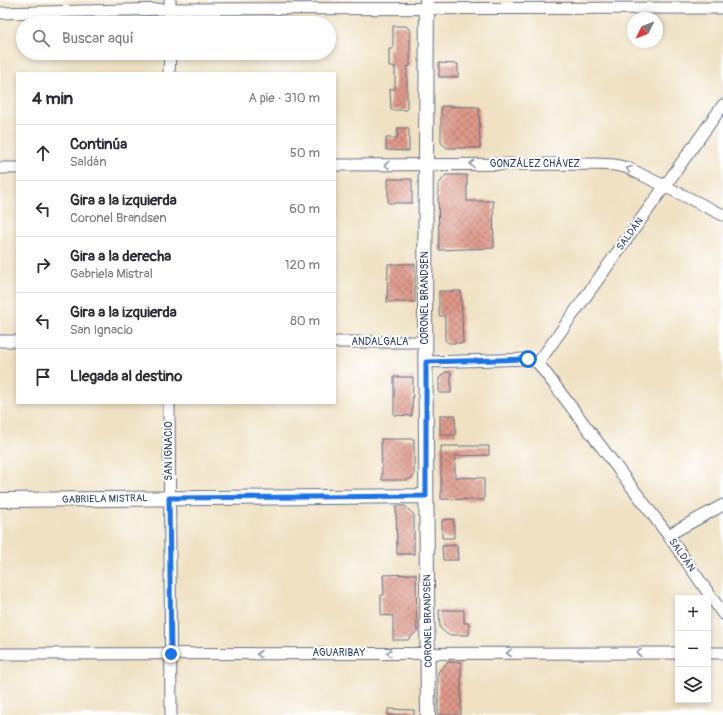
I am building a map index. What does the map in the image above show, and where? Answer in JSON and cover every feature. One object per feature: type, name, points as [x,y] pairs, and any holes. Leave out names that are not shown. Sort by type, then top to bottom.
[{"type":"street","points":[[170,5],[170,16]]},
{"type":"street","points":[[0,13],[170,5],[427,5],[723,8]]},
{"type":"street","name":"CORONEL BRANDSEN","points":[[427,5],[425,342],[428,715]]},
{"type":"street","points":[[169,72],[170,60]]},
{"type":"street","name":"SALDÁN","points":[[723,105],[538,363],[668,535],[723,614]]},
{"type":"street","name":"GONZÁLEZ CHÁVEZ","points":[[336,166],[426,164],[615,165],[628,168],[723,215]]},
{"type":"street","points":[[0,168],[16,168]]},
{"type":"street","points":[[0,340],[16,341]]},
{"type":"street","name":"ANDALGALA","points":[[336,342],[425,342]]},
{"type":"street","points":[[426,362],[528,359],[538,363]]},
{"type":"street","name":"SAN IGNACIO","points":[[169,404],[170,715]]},
{"type":"street","name":"GABRIELA MISTRAL","points":[[0,500],[426,496]]},
{"type":"street","points":[[668,535],[723,505]]},
{"type":"street","name":"AGUARIBAY","points":[[0,654],[675,653]]},
{"type":"street","points":[[711,653],[723,653]]},
{"type":"building","points":[[393,26],[406,26],[410,30],[410,66],[407,67],[407,110],[391,110],[390,89],[395,89],[395,67],[389,67],[389,49],[393,49]]},
{"type":"building","points":[[439,63],[458,64],[458,77],[439,77]]},
{"type":"building","points":[[441,106],[479,107],[480,148],[447,148],[441,143]]},
{"type":"building","points":[[398,128],[409,128],[409,151],[386,150],[386,138],[397,138]]},
{"type":"building","points":[[446,175],[467,175],[467,201],[493,201],[494,248],[439,250],[438,185]]},
{"type":"building","points":[[388,179],[412,179],[412,203],[388,203]]},
{"type":"building","points":[[388,264],[415,264],[415,302],[387,302]]},
{"type":"building","points":[[439,291],[461,291],[463,343],[449,343],[445,340],[445,316],[439,316]]},
{"type":"building","points":[[445,372],[451,372],[451,393],[439,393],[439,378]]},
{"type":"building","points":[[394,377],[413,377],[412,416],[394,415]]},
{"type":"building","points":[[440,415],[455,415],[456,435],[440,435]]},
{"type":"building","points":[[381,439],[414,439],[414,475],[412,478],[407,480],[382,480]]},
{"type":"building","points":[[441,446],[489,446],[489,455],[455,456],[455,477],[484,478],[484,500],[441,499]]},
{"type":"building","points":[[396,506],[405,506],[414,515],[414,554],[397,554]]},
{"type":"building","points":[[454,519],[454,538],[442,538],[442,520]]},
{"type":"building","points":[[457,545],[458,560],[443,560],[442,546]]},
{"type":"building","points":[[416,574],[417,631],[408,640],[393,640],[393,616],[381,615],[381,595],[384,595],[383,575]]},
{"type":"building","points":[[439,610],[464,610],[464,623],[469,623],[469,635],[448,635],[440,628]]},
{"type":"building","points":[[448,662],[461,662],[461,715],[438,715],[438,672]]},
{"type":"building","points":[[388,709],[414,710],[414,715],[388,715]]},
{"type":"route","points":[[171,654],[169,498],[426,496],[426,362],[528,359]]}]
